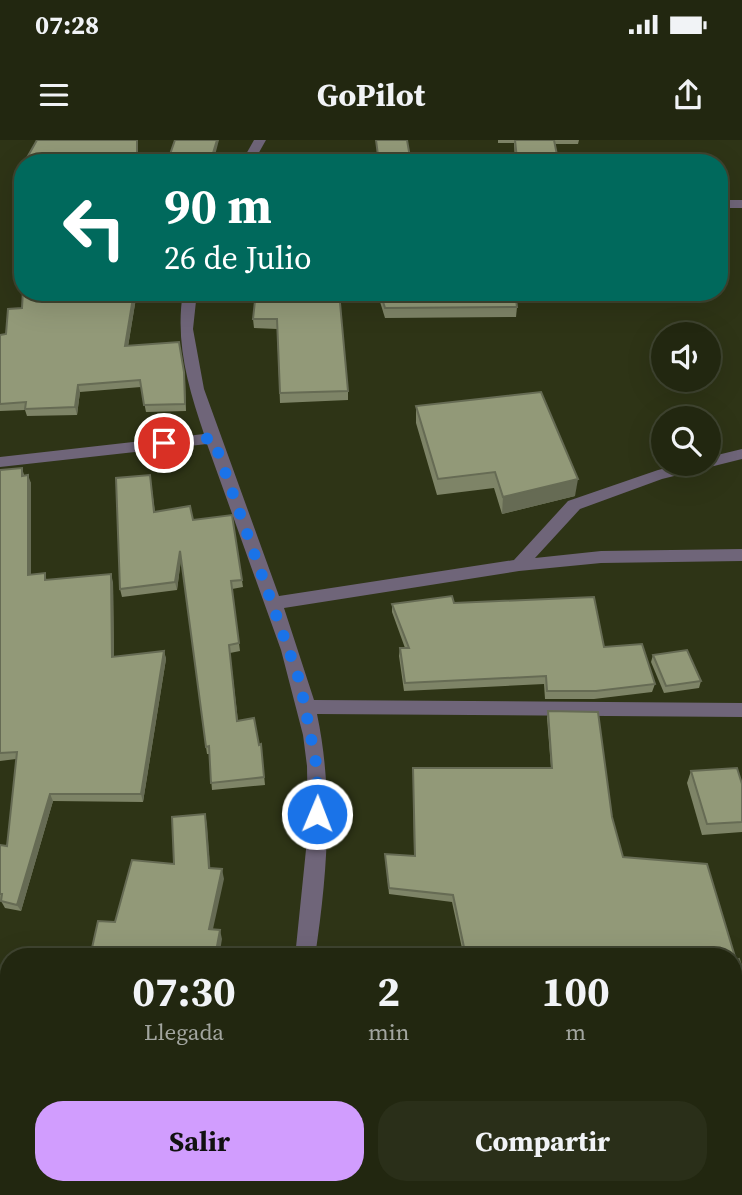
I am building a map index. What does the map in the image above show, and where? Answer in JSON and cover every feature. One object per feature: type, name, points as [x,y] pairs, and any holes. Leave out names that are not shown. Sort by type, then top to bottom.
[{"type":"street","points":[[189,301],[186,330],[192,367],[213,438],[293,657],[307,707],[317,768],[316,836],[305,948]]},
{"type":"street","points":[[0,462],[213,438]]},
{"type":"street","points":[[721,459],[742,454]]},
{"type":"street","points":[[519,565],[574,505],[655,476]]},
{"type":"street","points":[[273,603],[519,565],[601,557],[742,555]]},
{"type":"street","points":[[307,707],[742,710]]},
{"type":"building","points":[[37,140],[137,140],[137,154],[29,154]]},
{"type":"building","points":[[175,140],[217,140],[213,154],[170,154]]},
{"type":"building","points":[[376,140],[407,140],[409,154],[378,154]]},
{"type":"building","points":[[515,140],[554,140],[557,154],[516,154]]},
{"type":"building","points":[[22,301],[132,301],[125,346],[179,342],[185,404],[144,405],[140,380],[78,385],[75,407],[25,409],[26,402],[0,404],[0,335],[6,334],[8,309],[22,308]]},
{"type":"building","points":[[255,301],[340,301],[348,391],[280,393],[277,319],[253,319]]},
{"type":"building","points":[[383,301],[516,301],[517,307],[385,308]]},
{"type":"building","points":[[541,392],[578,479],[503,497],[495,472],[438,479],[416,406]]},
{"type":"building","points":[[22,468],[22,476],[28,475],[28,575],[45,573],[45,580],[111,574],[112,657],[164,651],[141,794],[50,794],[17,905],[1,901],[0,894],[0,845],[7,846],[17,752],[0,753],[0,470]]},
{"type":"building","points":[[150,475],[154,512],[190,506],[193,520],[232,515],[242,580],[231,581],[239,643],[229,645],[237,721],[254,718],[259,745],[261,744],[264,777],[211,783],[209,746],[206,747],[180,551],[175,582],[120,589],[116,478]]},
{"type":"building","points":[[452,596],[454,603],[594,597],[604,647],[642,644],[655,684],[596,691],[547,691],[546,676],[405,683],[400,648],[409,648],[392,604]]},
{"type":"building","points":[[687,650],[701,681],[666,686],[653,655]]},
{"type":"building","points":[[548,711],[598,712],[612,817],[623,857],[707,864],[732,948],[464,948],[453,895],[389,888],[385,854],[415,856],[413,768],[552,768]]},
{"type":"building","points":[[737,768],[742,784],[742,822],[707,824],[691,771]]},
{"type":"building","points":[[205,814],[209,868],[222,869],[209,929],[220,930],[217,948],[92,948],[98,921],[115,922],[132,860],[174,864],[172,817]]},
{"type":"route","points":[[164,443],[213,438],[293,657],[307,707],[317,768],[317,814]]}]
